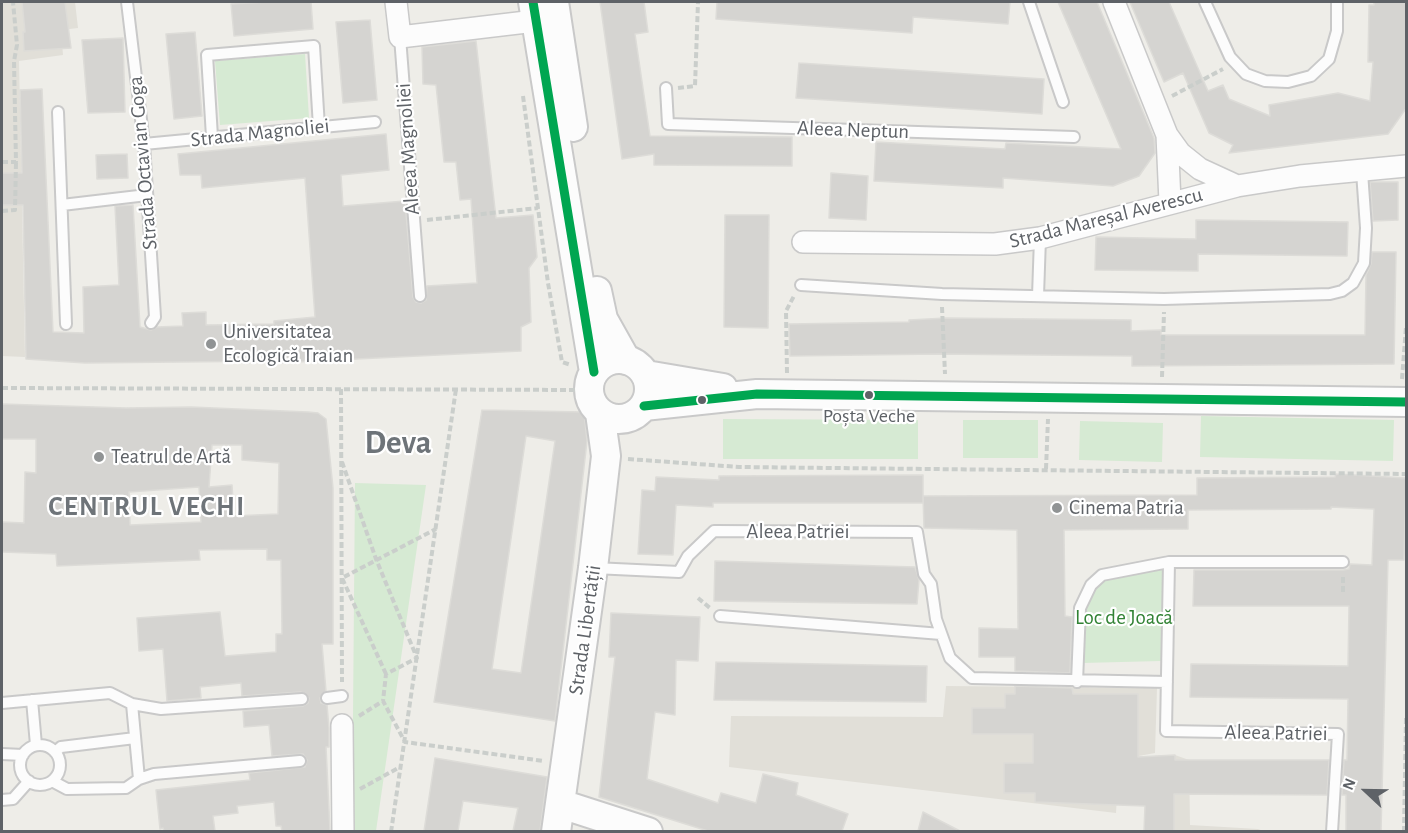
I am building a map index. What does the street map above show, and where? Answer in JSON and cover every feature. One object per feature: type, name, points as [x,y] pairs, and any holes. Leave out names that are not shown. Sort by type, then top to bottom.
[{"type":"street","name":"Aleea Magnoliei","points":[[396,2],[400,37]]},
{"type":"street","points":[[1114,2],[1167,135],[1180,153],[1200,169],[1237,186]]},
{"type":"street","points":[[400,37],[541,8]]},
{"type":"street","points":[[541,8],[603,319],[649,391],[610,400]]},
{"type":"street","points":[[541,8],[610,400]]},
{"type":"street","points":[[1167,135],[1170,202]]},
{"type":"street","name":"Strada Mareșal Averescu","points":[[803,242],[995,244],[1040,238],[1237,186],[1300,176],[1407,166]]},
{"type":"street","points":[[610,400],[608,361],[757,394]]},
{"type":"street","points":[[610,400],[788,394],[1407,402]]},
{"type":"street","name":"Strada Libertății","points":[[558,818],[593,568],[610,400]]},
{"type":"street","points":[[342,725],[335,759],[343,789],[343,831]]},
{"type":"street","points":[[558,818],[648,831]]},
{"type":"lane","name":"Strada Octavian Goga","points":[[127,2],[144,144],[156,317],[151,323]]},
{"type":"lane","points":[[1029,2],[1063,102]]},
{"type":"lane","points":[[1205,2],[1234,63],[1246,74],[1265,81],[1287,82],[1311,76],[1329,59],[1337,31],[1336,2]]},
{"type":"lane","name":"Aleea Magnoliei","points":[[400,37],[420,296]]},
{"type":"lane","points":[[212,137],[207,55],[314,46],[319,127]]},
{"type":"lane","name":"Aleea Neptun","points":[[666,88],[668,124],[1074,137]]},
{"type":"lane","points":[[58,112],[66,324]]},
{"type":"lane","name":"Strada Magnoliei","points":[[144,144],[375,122]]},
{"type":"lane","points":[[801,285],[942,294],[1164,299],[1323,295],[1342,291],[1353,283],[1364,263],[1366,228],[1362,172]]},
{"type":"lane","points":[[62,205],[147,195]]},
{"type":"lane","points":[[1038,296],[1040,238]]},
{"type":"lane","name":"Aleea Patriei","points":[[593,568],[679,572],[688,556],[714,531],[917,532],[924,574],[931,584],[941,634],[950,658],[972,678],[1077,682],[1167,682]]},
{"type":"lane","points":[[1077,682],[1080,608],[1091,585],[1102,575],[1169,562],[1343,562]]},
{"type":"lane","name":"Aleea Patriei","points":[[1169,562],[1166,731],[1338,734],[1332,831]]},
{"type":"lane","points":[[720,616],[941,634]]},
{"type":"lane","points":[[2,703],[110,693],[132,704],[161,709],[302,699]]},
{"type":"lane","points":[[327,698],[342,696]]},
{"type":"lane","points":[[32,700],[36,745]]},
{"type":"lane","points":[[132,704],[138,779]]},
{"type":"lane","points":[[55,752],[61,747],[135,738]]},
{"type":"lane","points":[[2,754],[23,755],[36,745],[43,745],[55,752],[60,767],[52,781]]},
{"type":"lane","points":[[23,755],[21,771],[29,781],[37,784],[52,781],[67,789],[126,788],[138,779],[154,774],[300,761]]},
{"type":"lane","points":[[2,800],[13,799],[29,781]]},
{"type":"path","points":[[2,211],[15,210],[14,61],[17,45],[13,2]]},
{"type":"path","points":[[666,88],[695,86],[698,2]]},
{"type":"path","points":[[1155,105],[1234,63]]},
{"type":"path","points":[[522,93],[562,362],[610,400]]},
{"type":"path","points":[[2,162],[16,162]]},
{"type":"path","points":[[414,221],[538,208]]},
{"type":"path","points":[[788,394],[786,310],[801,285]]},
{"type":"path","points":[[942,294],[945,396]]},
{"type":"path","points":[[1162,398],[1164,299]]},
{"type":"path","points":[[2,388],[456,389],[610,400]]},
{"type":"path","points":[[340,389],[342,696]]},
{"type":"path","points":[[392,831],[456,389]]},
{"type":"path","points":[[1046,469],[1048,396]]},
{"type":"path","points":[[606,456],[657,463],[739,467],[1407,474]]},
{"type":"path","points":[[341,459],[376,560],[417,658]]},
{"type":"path","points":[[342,578],[436,529]]},
{"type":"path","points":[[342,578],[386,674],[383,701],[405,742]]},
{"type":"path","points":[[386,674],[417,658]]},
{"type":"path","points":[[342,725],[383,701]]},
{"type":"path","points":[[1404,831],[1407,717]]},
{"type":"path","points":[[405,742],[567,765]]},
{"type":"path","points":[[343,789],[363,789],[401,767]]},
{"type":"shaded area","points":[[2,2],[75,2],[78,28],[61,30],[63,55],[19,61],[25,357],[2,356]]},
{"type":"shaded area","points":[[946,686],[1157,688],[1155,753],[1133,757],[1175,755],[1189,760],[1190,825],[1263,831],[1144,831],[1145,806],[1119,759],[1116,813],[729,767],[731,716],[943,717]]},
{"type":"green space","points":[[305,54],[309,118],[220,125],[215,61]]},
{"type":"green space","points":[[1201,416],[1394,420],[1393,461],[1200,457]]},
{"type":"green space","points":[[723,419],[918,420],[918,459],[723,459]]},
{"type":"green space","points":[[963,420],[1038,420],[1038,458],[963,458]]},
{"type":"green space","points":[[1080,421],[1163,423],[1162,462],[1079,460]]},
{"type":"green space","points":[[355,483],[426,485],[376,831],[352,832]]},
{"type":"green space","name":"Loc de Joacă","points":[[1167,566],[1161,661],[1082,663],[1084,609],[1094,588],[1103,579]]},
{"type":"building","points":[[22,2],[65,2],[71,48],[24,51]]},
{"type":"building","points":[[311,2],[313,29],[234,36],[231,4]]},
{"type":"building","points":[[600,2],[644,2],[648,32],[635,34],[650,136],[792,137],[792,166],[654,165],[654,154],[622,159]]},
{"type":"building","points":[[717,2],[1010,2],[1008,24],[913,17],[912,33],[716,19]]},
{"type":"building","points":[[1058,2],[1097,2],[1154,138],[1155,153],[1139,176],[1113,186],[1003,178],[1003,188],[874,181],[876,142],[1005,149],[1006,143],[1121,149]]},
{"type":"building","points":[[1130,2],[1169,2],[1208,91],[1223,85],[1229,99],[1270,116],[1269,105],[1338,93],[1370,101],[1373,62],[1368,62],[1369,5],[1374,5],[1374,2],[1407,2],[1407,107],[1388,134],[1229,153],[1233,145],[1209,133],[1183,73],[1164,82]]},
{"type":"building","points":[[370,20],[377,100],[343,103],[336,22]]},
{"type":"building","points":[[195,32],[202,116],[174,119],[166,34]]},
{"type":"building","points":[[123,38],[125,112],[88,113],[82,40]]},
{"type":"building","points":[[476,41],[496,218],[533,215],[537,257],[529,268],[531,322],[521,327],[521,351],[275,363],[275,361],[85,363],[26,359],[23,205],[2,205],[2,173],[22,173],[20,90],[42,89],[53,332],[84,333],[83,287],[119,285],[115,206],[133,205],[140,327],[151,330],[157,327],[183,326],[182,313],[206,312],[206,325],[274,324],[274,321],[315,317],[305,178],[202,188],[201,175],[180,175],[178,154],[386,134],[389,170],[341,175],[343,206],[405,201],[413,297],[416,302],[421,303],[426,300],[427,286],[477,283],[471,199],[460,200],[456,162],[444,162],[436,85],[423,84],[422,47]]},
{"type":"building","points":[[799,63],[1044,79],[1042,114],[796,98]]},
{"type":"building","points":[[127,154],[128,178],[97,179],[96,155]]},
{"type":"building","points":[[831,173],[868,176],[866,220],[829,218]]},
{"type":"building","points":[[1370,182],[1398,182],[1398,220],[1373,221]]},
{"type":"building","points":[[725,215],[769,215],[768,328],[724,327]]},
{"type":"building","points":[[1196,220],[1348,222],[1347,256],[1198,254],[1198,271],[1095,270],[1096,237],[1196,239]]},
{"type":"building","points":[[1372,252],[1396,252],[1394,364],[1132,366],[1132,356],[938,354],[790,356],[789,324],[909,322],[909,320],[946,318],[1131,320],[1131,331],[1161,330],[1161,335],[1365,335],[1366,275],[1371,264]]},
{"type":"building","points":[[2,404],[126,408],[191,407],[308,412],[318,413],[326,419],[333,488],[333,644],[322,644],[326,691],[320,698],[321,703],[327,705],[329,728],[329,747],[326,747],[330,831],[282,831],[281,826],[276,826],[274,802],[237,806],[238,813],[213,816],[215,831],[164,831],[163,828],[160,829],[156,790],[250,780],[249,773],[305,767],[307,760],[303,754],[272,756],[269,725],[244,727],[243,711],[303,706],[308,703],[309,698],[301,692],[242,696],[241,683],[200,687],[201,698],[167,701],[163,649],[139,651],[137,618],[220,612],[225,656],[276,652],[276,634],[282,634],[281,560],[267,560],[267,549],[199,550],[200,560],[57,566],[56,554],[2,552],[2,522],[24,523],[25,472],[36,473],[36,439],[2,439]],"holes":[[[212,445],[242,445],[242,460],[279,463],[278,514],[234,516],[232,485],[209,487]],[[199,487],[201,522],[130,525],[129,492]]]},
{"type":"building","points":[[482,410],[584,412],[587,441],[555,721],[434,702]],"holes":[[[526,436],[555,441],[521,673],[492,669]]]},
{"type":"building","points":[[1336,474],[1406,478],[1404,560],[1388,560],[1381,831],[1346,831],[1346,795],[1342,795],[1344,760],[1347,760],[1348,699],[1190,697],[1191,664],[1348,666],[1349,606],[1193,606],[1194,570],[1343,570],[1349,569],[1350,564],[1372,565],[1374,509],[1331,507],[1331,509],[1188,510],[1188,529],[1064,530],[1065,616],[1072,617],[1070,673],[1015,671],[1015,657],[979,657],[979,628],[1018,629],[1017,530],[924,528],[923,496],[1197,495],[1197,478],[1335,477]]},
{"type":"building","points":[[923,475],[923,503],[713,503],[713,507],[676,505],[673,555],[638,554],[642,490],[655,491],[656,477],[719,480],[719,476]]},
{"type":"building","points":[[715,561],[915,567],[919,580],[917,604],[714,601]]},
{"type":"building","points":[[611,613],[700,617],[698,661],[676,660],[675,715],[655,712],[647,779],[718,803],[721,793],[756,803],[763,774],[798,783],[796,795],[848,814],[842,831],[708,831],[599,797],[615,657],[609,657]]},
{"type":"building","points":[[716,662],[927,666],[926,702],[714,700]]},
{"type":"building","points":[[1015,686],[1072,688],[1073,694],[1138,694],[1138,757],[1175,755],[1175,760],[1329,760],[1327,795],[1174,794],[1174,831],[1144,831],[1145,806],[1035,802],[1035,793],[1004,793],[1004,763],[1033,763],[1033,734],[972,734],[972,708],[1005,708],[1005,694],[1015,694]]},
{"type":"building","points":[[435,758],[547,777],[540,831],[513,831],[518,808],[463,801],[458,831],[424,831]]},
{"type":"building","points":[[923,812],[960,831],[918,831]]},
{"type":"transit line","points":[[533,2],[594,372]]},
{"type":"transit line","points":[[644,406],[757,394],[1406,402]]},
{"type":"place","name":"Universitatea Ecologică Traian","points":[[211,344]]},
{"type":"place","name":"Poșta Veche","points":[[869,395]]},
{"type":"place","name":"Teatrul de Artă","points":[[99,457]]},
{"type":"place","name":"Cinema Patria","points":[[1057,508]]},
{"type":"district","name":"Deva","points":[[398,443]]},
{"type":"district","name":"CENTRUL VECHI","points":[[147,507]]}]
